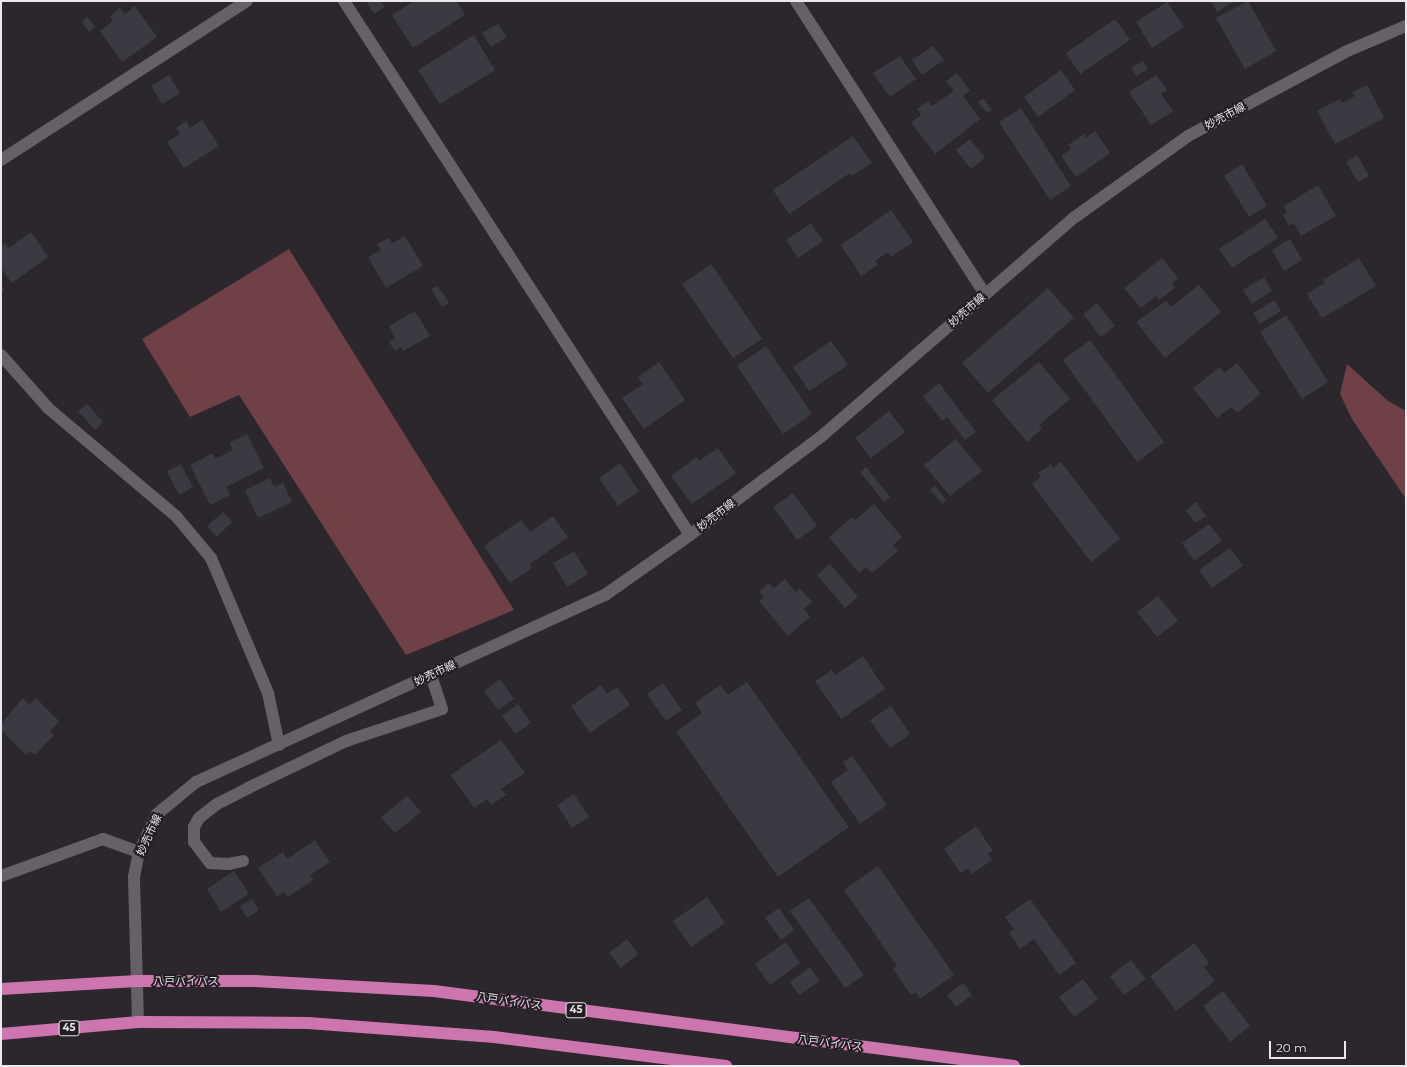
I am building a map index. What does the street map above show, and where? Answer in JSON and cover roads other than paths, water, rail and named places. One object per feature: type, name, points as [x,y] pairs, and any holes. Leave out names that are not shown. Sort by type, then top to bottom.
[{"type":"highway","name":"八戸バイパス","points":[[1,989],[137,981],[255,981],[434,991],[1014,1066]]},
{"type":"highway","name":"45","points":[[1,1034],[138,1022],[308,1023],[494,1037],[726,1066]]},
{"type":"street","points":[[1,160],[247,1]]},
{"type":"street","points":[[344,1],[690,535]]},
{"type":"street","points":[[796,1],[985,294]]},
{"type":"street","name":"妙売市線","points":[[138,1022],[134,877],[139,852],[157,814],[196,782],[605,595],[690,535],[823,435],[1075,217],[1188,136],[1345,52],[1406,26]]},
{"type":"street","points":[[1,355],[48,408],[176,516],[211,558],[268,693],[279,745]]},
{"type":"street","points":[[243,861],[229,864],[210,863],[194,842],[194,827],[199,818],[217,804],[346,741],[442,709],[431,675]]},
{"type":"street","points":[[1,876],[103,839],[139,852]]}]
